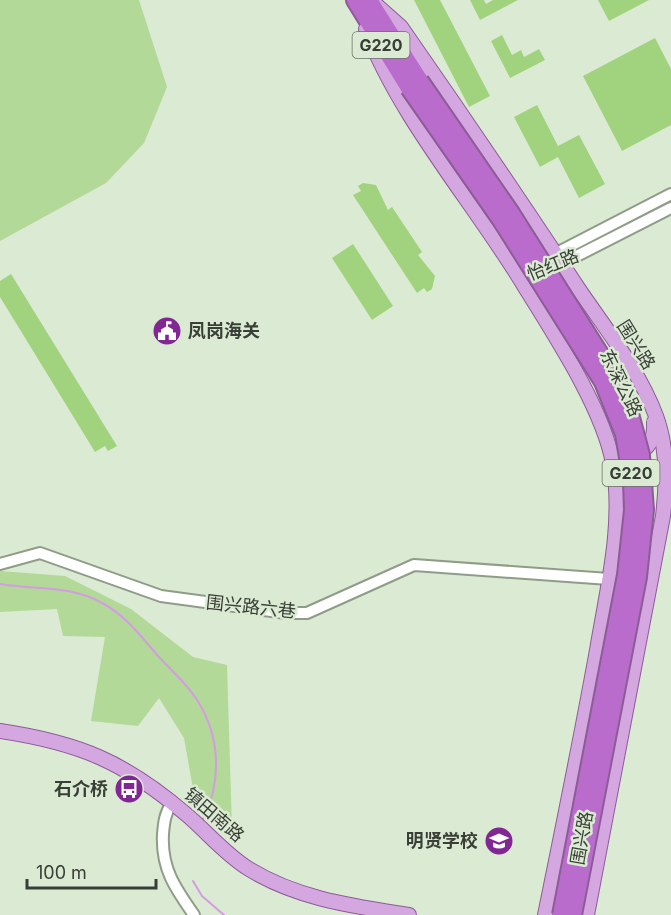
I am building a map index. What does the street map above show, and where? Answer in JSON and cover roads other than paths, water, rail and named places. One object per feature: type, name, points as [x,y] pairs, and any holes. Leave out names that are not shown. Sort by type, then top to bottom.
[{"type":"highway","name":"东深公路","points":[[363,1],[603,382],[617,410],[629,458],[633,510],[626,575],[561,915]]},
{"type":"highway","name":"东深公路","points":[[415,85],[511,213],[614,376],[628,406],[641,455],[645,510],[638,577],[573,915]]},
{"type":"main road","name":"围兴路","points":[[363,1],[401,27],[559,258],[645,394],[662,434],[668,479],[667,518],[608,794],[587,915]]},
{"type":"main road","name":"围兴路","points":[[363,1],[370,40],[398,96],[565,351],[605,437],[616,489],[609,579],[545,915]]},
{"type":"main road","points":[[605,437],[616,451],[624,454],[642,452],[649,446],[653,440],[654,421],[645,394]]},
{"type":"main road","points":[[645,394],[671,438]]},
{"type":"main road","points":[[616,489],[668,479]]},
{"type":"main road","points":[[616,489],[667,518]]},
{"type":"main road","name":"镇田南路","points":[[0,730],[39,736],[87,750],[128,771],[169,806],[240,874],[259,885],[304,903],[354,915]]},
{"type":"main road","name":"镇田南路","points":[[0,739],[85,757],[187,815],[246,867],[283,887],[336,903],[409,915]]},
{"type":"street","name":"怡红路","points":[[520,280],[671,194]]},
{"type":"street","name":"怡红路","points":[[559,258],[671,208]]},
{"type":"street","name":"围兴路六巷","points":[[0,564],[40,553],[161,596],[286,613],[307,613],[414,565],[609,579]]},
{"type":"street","points":[[169,806],[162,849],[165,867],[172,885],[194,915]]},
{"type":"waterway","points":[[0,584],[78,593],[102,603],[132,626],[189,688],[205,714],[211,729],[216,760],[213,791],[202,821]]},
{"type":"waterway","points":[[193,881],[202,896],[224,915]]},
{"type":"place","name":"凤岗海关","points":[[167,331]]},
{"type":"place","name":"石介桥","points":[[129,789]]},
{"type":"place","name":"明贤学校","points":[[499,841]]}]
